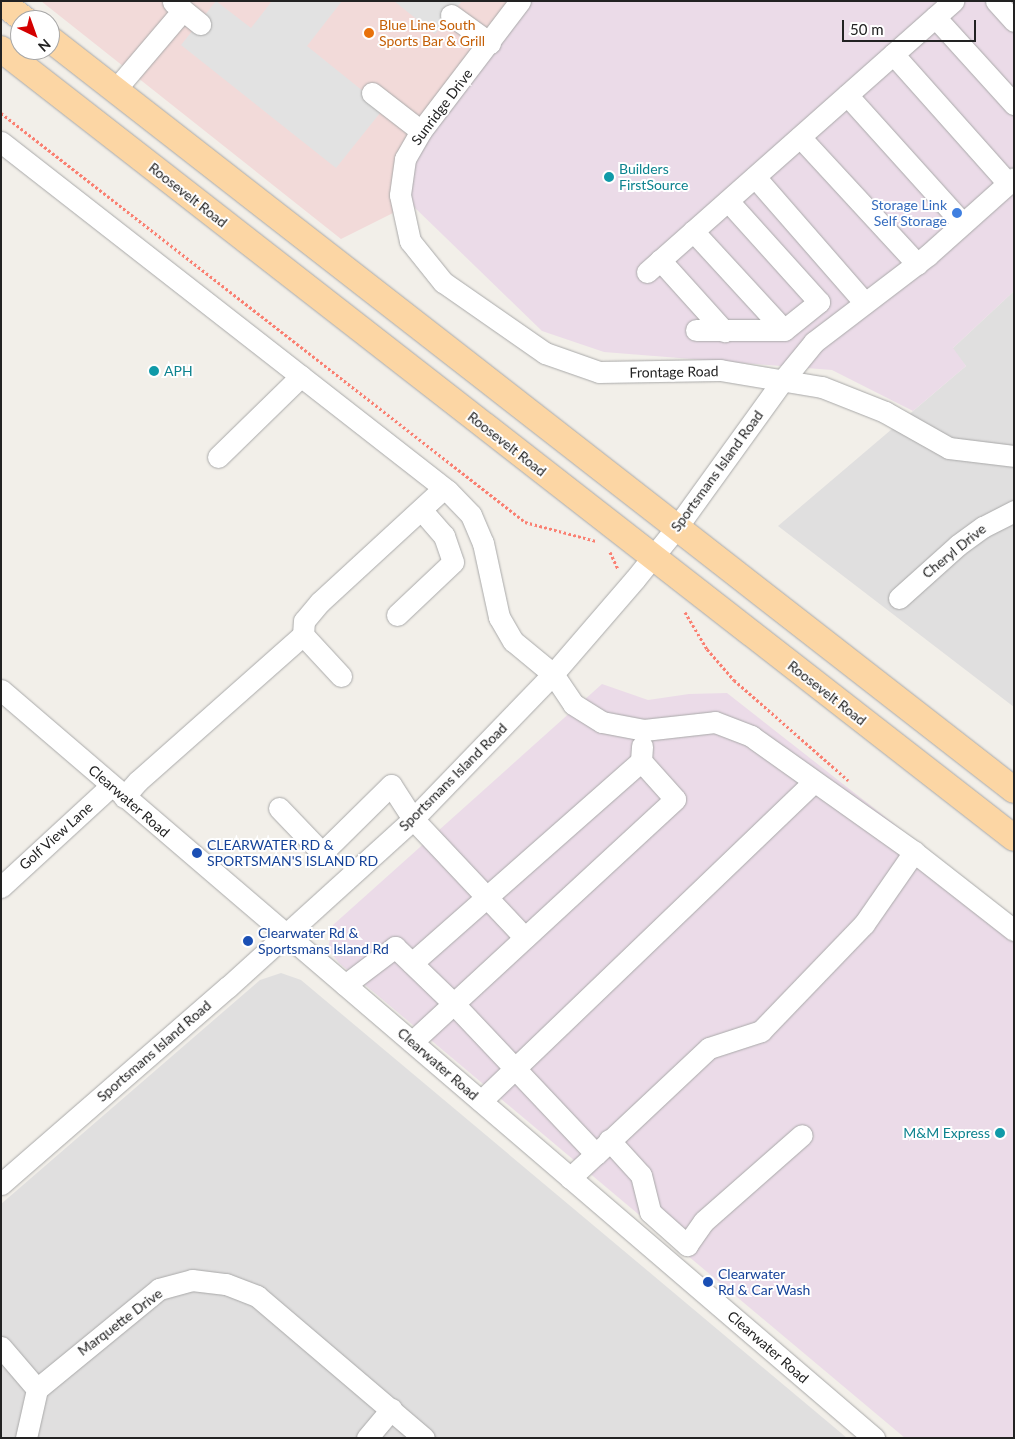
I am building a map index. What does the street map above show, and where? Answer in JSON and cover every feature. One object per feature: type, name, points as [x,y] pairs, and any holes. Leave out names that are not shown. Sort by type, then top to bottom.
[{"type":"main road","points":[[1,2],[12,10]]},
{"type":"main road","points":[[60,48],[1014,790]]},
{"type":"main road","name":"Roosevelt Road","points":[[1,49],[1014,838]]},
{"type":"street","name":"Sunridge Drive","points":[[400,195],[405,159],[421,131],[490,43],[520,1]]},
{"type":"street","points":[[724,331],[654,266],[953,1]]},
{"type":"street","points":[[996,1],[1014,20]]},
{"type":"street","points":[[115,90],[178,6],[200,24]]},
{"type":"street","points":[[451,15],[490,43]]},
{"type":"street","points":[[935,17],[1014,104]]},
{"type":"street","points":[[893,54],[1011,181]]},
{"type":"street","points":[[372,93],[421,131]]},
{"type":"street","points":[[847,95],[963,224]]},
{"type":"street","points":[[800,137],[917,264]]},
{"type":"street","points":[[1,142],[444,488],[471,515],[483,543],[499,617],[513,641],[553,674],[573,704],[602,722],[644,730],[715,722],[751,736],[914,852],[1014,930]]},
{"type":"street","points":[[755,177],[865,303]]},
{"type":"street","name":"Sportsmans Island Road","points":[[1,1184],[286,935],[412,819],[553,674],[653,558],[783,380],[814,342],[917,264],[1011,181]]},
{"type":"street","name":"Frontage Road","points":[[400,195],[410,241],[443,282],[545,353],[599,372],[720,370],[822,387],[885,412],[949,448],[1014,456]]},
{"type":"street","points":[[696,330],[784,330],[819,302],[728,201]]},
{"type":"street","points":[[693,231],[784,330]]},
{"type":"street","points":[[218,457],[301,376]]},
{"type":"street","points":[[341,676],[303,635],[304,621],[320,602],[444,488]]},
{"type":"street","points":[[397,615],[452,562],[444,536],[421,510]]},
{"type":"street","name":"Cheryl Drive","points":[[899,598],[958,545],[983,526],[1014,511]]},
{"type":"street","name":"Golf View Lane","points":[[1,887],[118,792],[138,781],[303,635]]},
{"type":"street","name":"Clearwater Road","points":[[1,690],[874,1438]]},
{"type":"street","points":[[412,963],[641,761],[644,730]]},
{"type":"street","points":[[412,1042],[675,798],[641,761]]},
{"type":"street","points":[[481,1101],[814,782]]},
{"type":"street","points":[[322,853],[391,785],[412,819],[525,938]]},
{"type":"street","points":[[279,808],[346,878]]},
{"type":"street","points":[[570,1178],[710,1048],[761,1031],[864,924],[914,852]]},
{"type":"street","points":[[345,985],[395,947],[453,1004],[515,1070],[603,1147],[641,1175],[650,1212],[687,1245]]},
{"type":"street","points":[[670,1263],[687,1245],[704,1221],[802,1135]]},
{"type":"street","name":"Marquette Drive","points":[[37,1389],[159,1289],[192,1280],[226,1284],[257,1296],[424,1438]]},
{"type":"street","points":[[1,1347],[37,1389],[26,1438]]},
{"type":"street","points":[[367,1438],[391,1409]]},
{"type":"path","points":[[1,114],[525,522],[594,540],[610,551],[619,569]]},
{"type":"path","points":[[685,612],[707,649],[734,680],[855,786]]},
{"type":"shaded area","points":[[41,1],[531,1],[410,157],[411,204],[341,239],[60,16],[60,10],[52,10]]},
{"type":"shaded area","points":[[216,1],[251,28],[272,1],[342,1],[307,46],[384,108],[336,168],[181,45]]},
{"type":"shaded area","points":[[394,1],[462,1],[435,34]]},
{"type":"shaded area","points":[[531,1],[1014,1],[1014,291],[953,348],[966,366],[913,411],[832,370],[604,352],[542,331],[411,204],[410,157]]},
{"type":"shaded area","points":[[1014,291],[1014,707],[778,526],[966,366],[952,349]]},
{"type":"shaded area","points":[[602,684],[648,700],[689,694],[727,693],[1014,918],[1014,1438],[905,1438],[339,963],[328,949],[333,925]]},
{"type":"shaded area","points":[[281,973],[301,980],[847,1438],[1,1438],[1,1204],[260,980]]},
{"type":"place","name":"Blue Line South Sports Bar & Grill","points":[[369,33]]},
{"type":"place","name":"Builders FirstSource","points":[[609,177]]},
{"type":"place","name":"Storage Link Self Storage","points":[[957,213]]},
{"type":"place","name":"APH","points":[[154,371]]},
{"type":"place","name":"CLEARWATER RD & SPORTSMAN'S ISLAND RD","points":[[197,853]]},
{"type":"place","name":"Clearwater Rd & Sportsmans Island Rd","points":[[248,941]]},
{"type":"place","name":"M&M Express","points":[[1000,1133]]},
{"type":"place","name":"Clearwater Rd & Car Wash","points":[[708,1282]]}]
